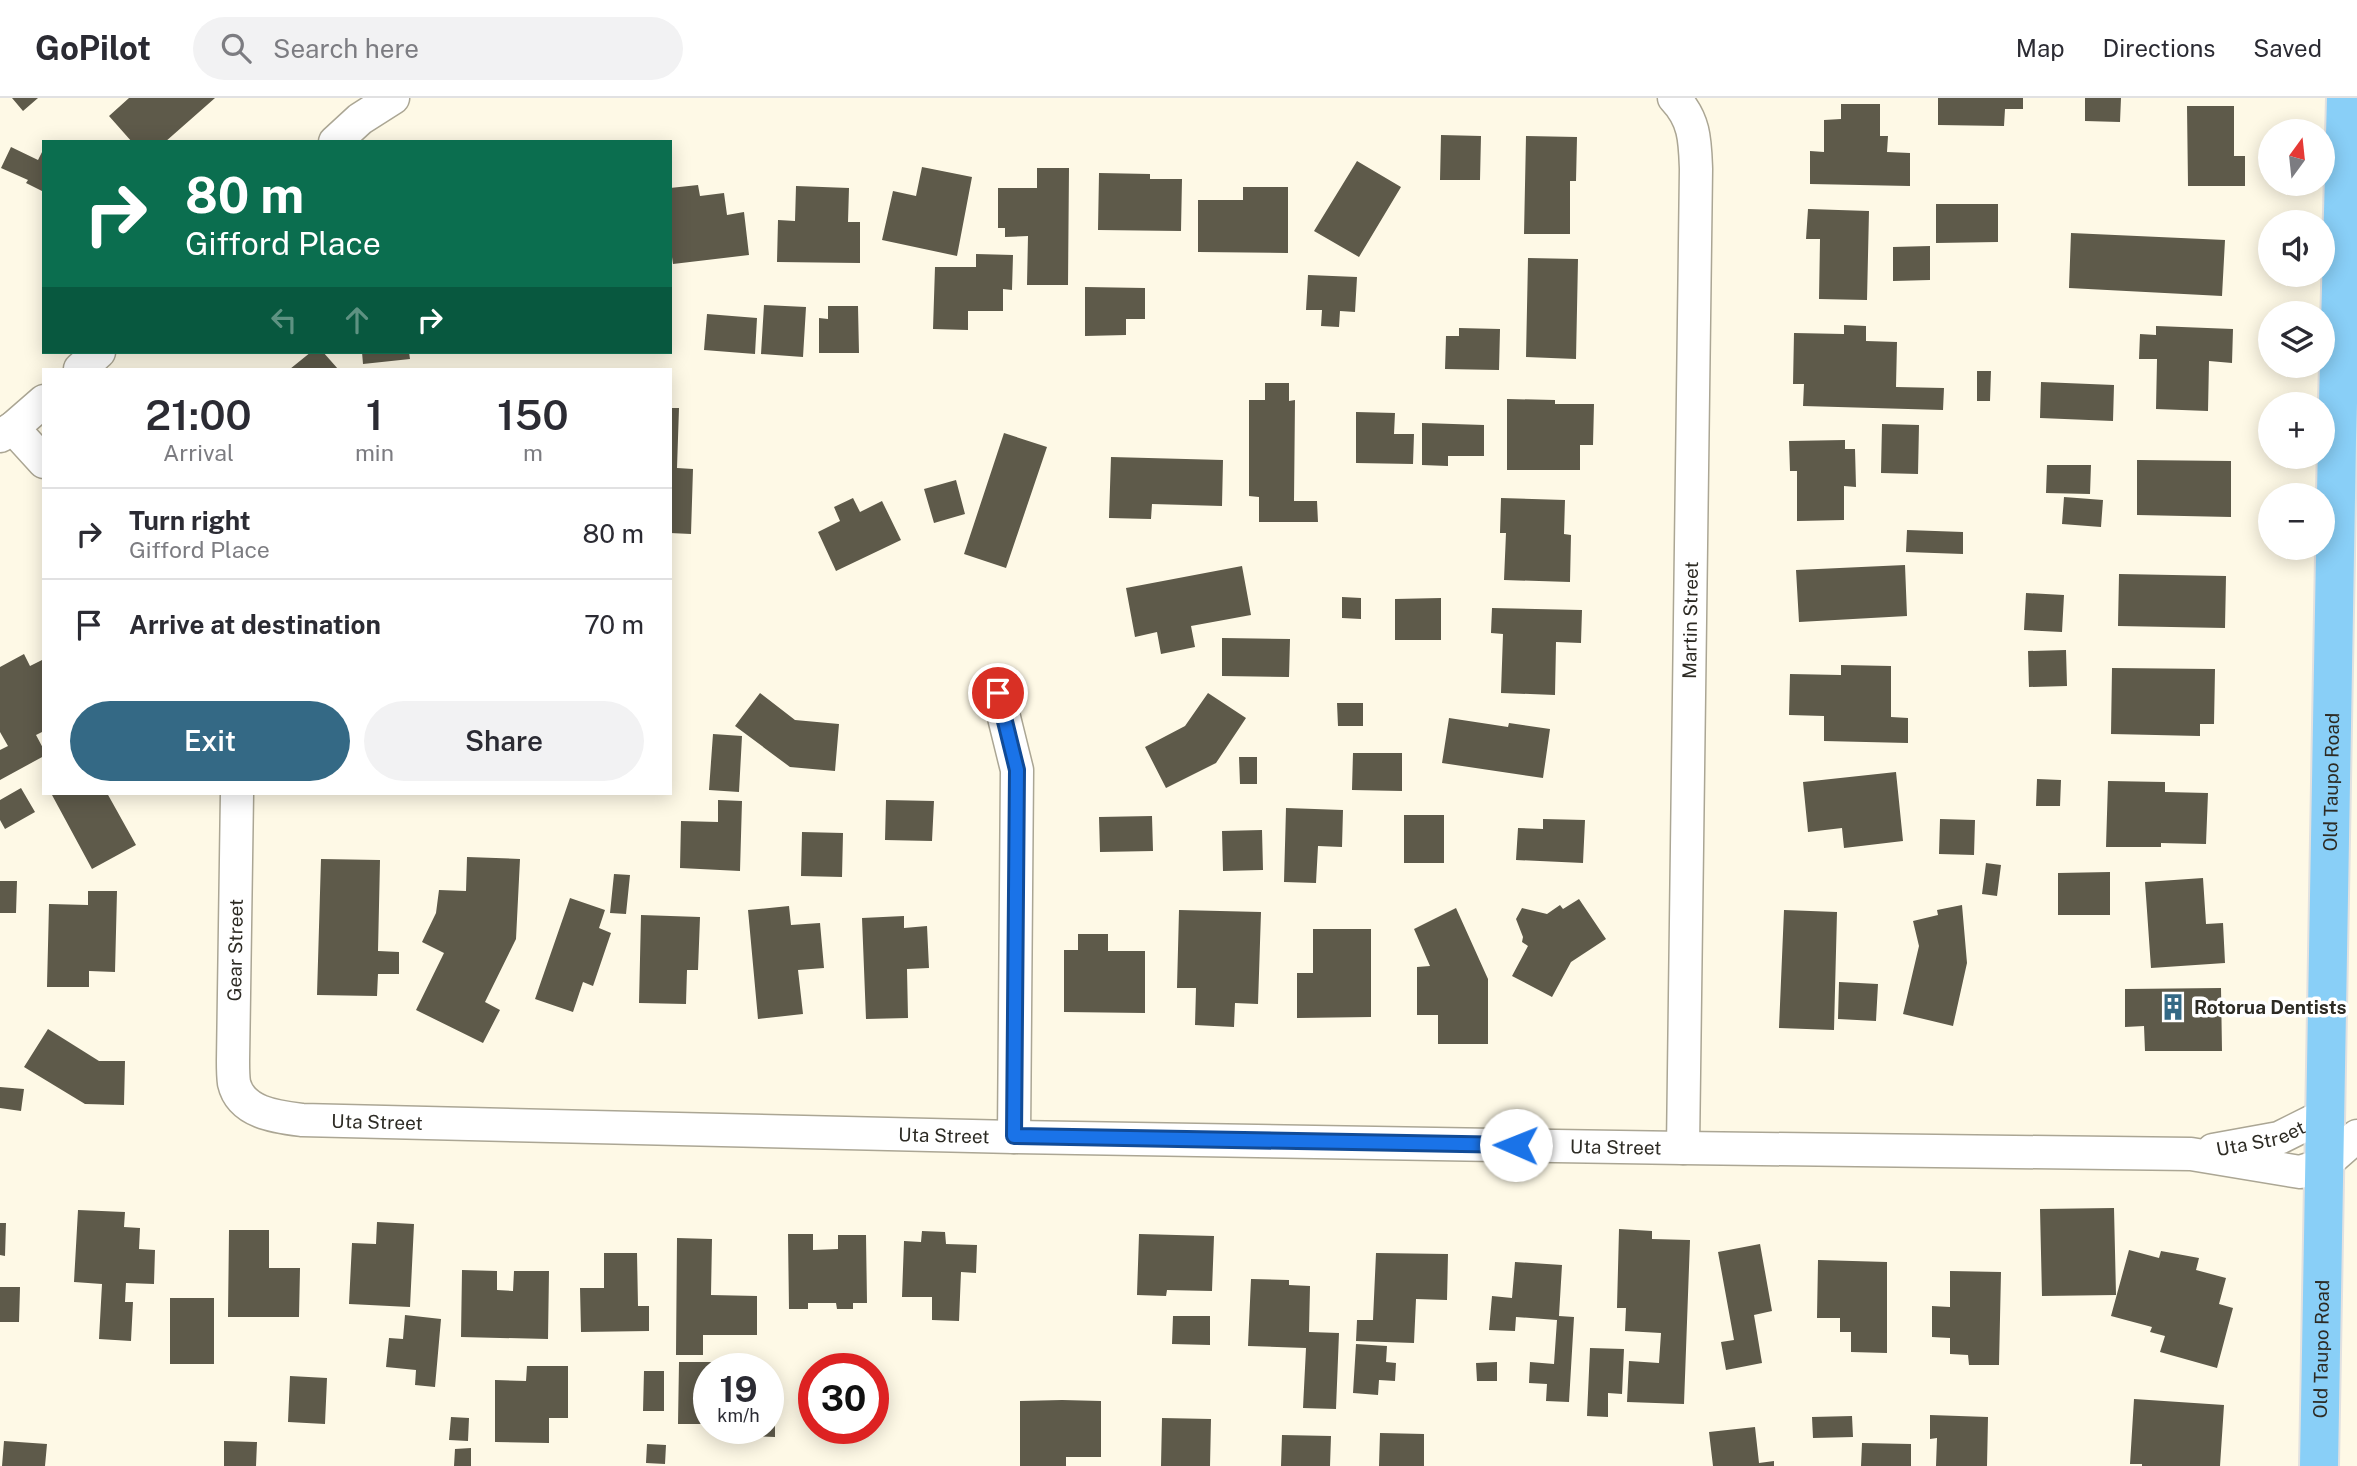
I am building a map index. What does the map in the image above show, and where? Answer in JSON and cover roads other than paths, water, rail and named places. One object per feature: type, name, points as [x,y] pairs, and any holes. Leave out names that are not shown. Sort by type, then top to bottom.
[{"type":"highway","name":"Old Taupo Road","points":[[2319,1466],[2325,1164],[2347,436],[2351,189],[2346,98]]},
{"type":"street","points":[[337,140],[360,119],[393,98]]},
{"type":"street","name":"Martin Street","points":[[1674,98],[1694,131],[1696,169],[1683,1148]]},
{"type":"street","points":[[80,368],[97,354]]},
{"type":"street","points":[[42,403],[7,432],[42,460]]},
{"type":"street","points":[[998,693],[1017,770],[1014,1136]]},
{"type":"street","name":"Gear Street","points":[[237,795],[233,1061],[234,1085],[247,1105]]},
{"type":"street","name":"Uta Street","points":[[247,1105],[271,1117],[302,1120],[1014,1136],[2190,1154],[2300,1172],[2325,1164]]},
{"type":"street","name":"Uta Street","points":[[2190,1154],[2279,1138],[2327,1114]]},
{"type":"street","points":[[2325,1164],[2357,1136]]},
{"type":"place","name":"Rotorua Dentists","points":[[2173,1007]]}]
